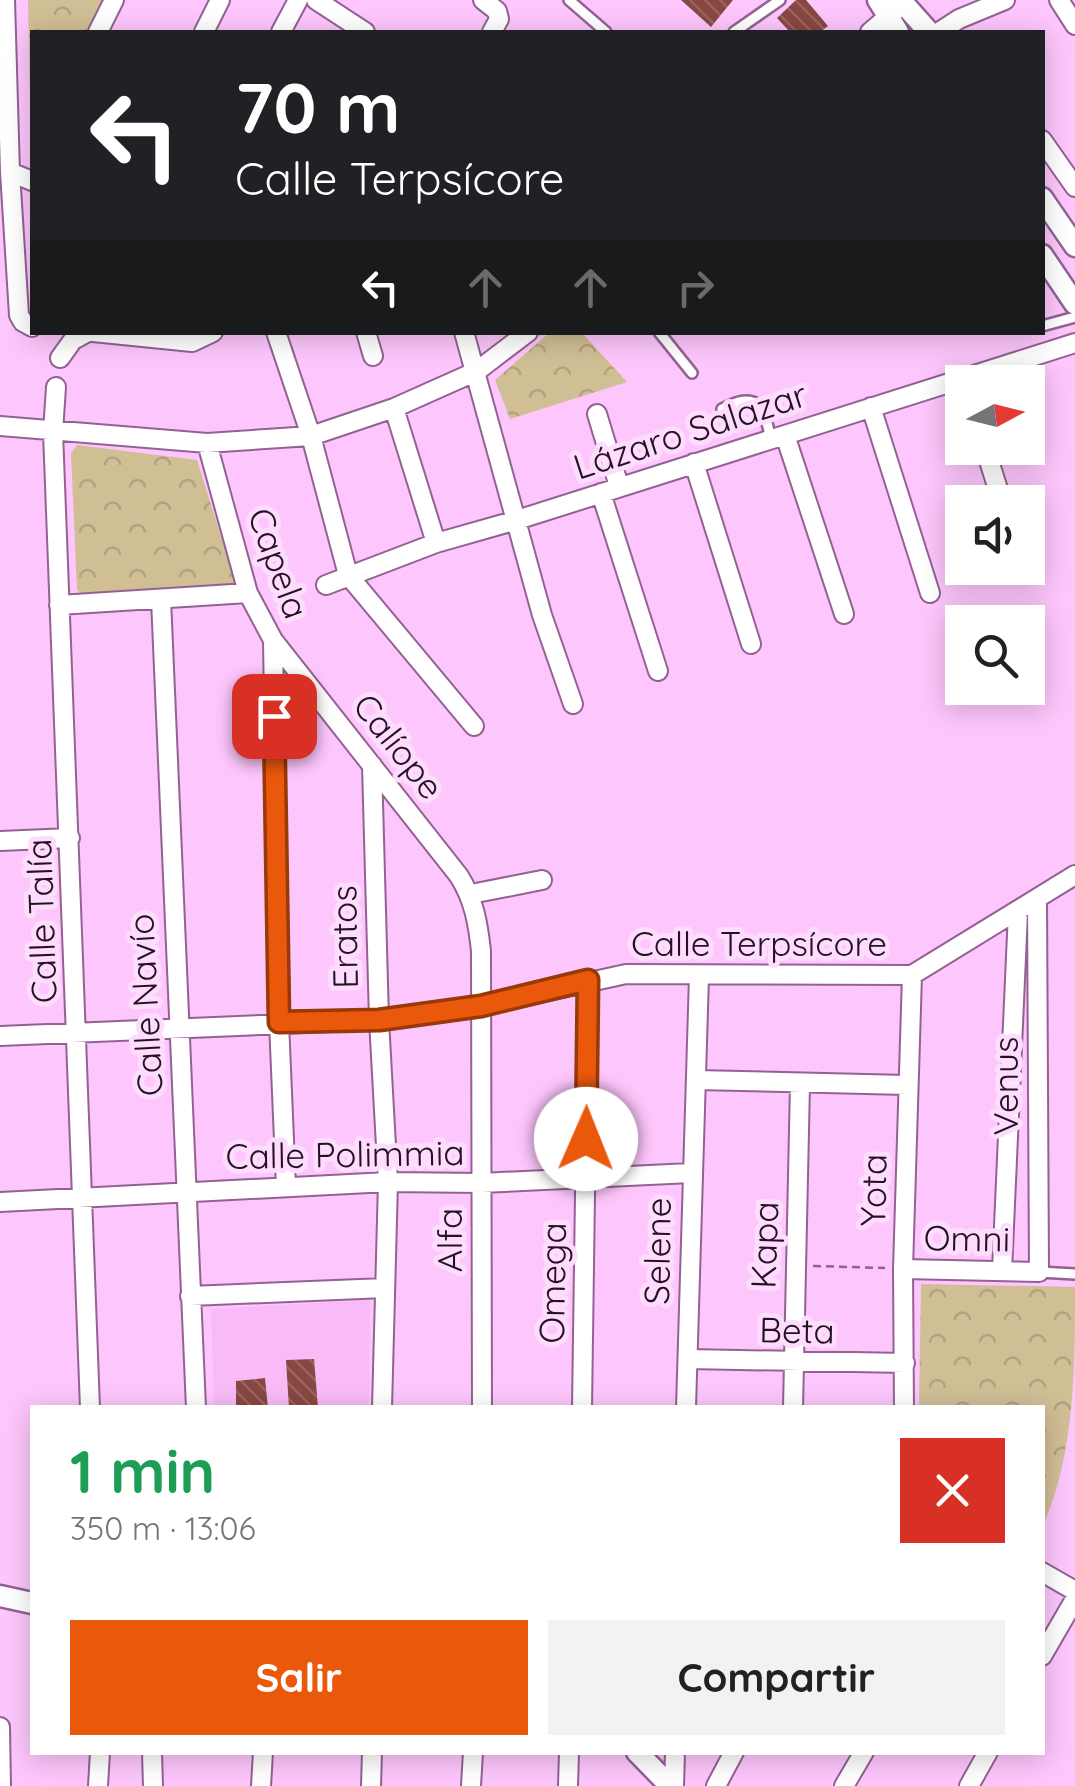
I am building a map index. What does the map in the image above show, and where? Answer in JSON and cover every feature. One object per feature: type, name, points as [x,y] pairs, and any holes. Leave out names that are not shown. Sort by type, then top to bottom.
[{"type":"street","points":[[4,0],[2,20],[25,174],[19,315],[28,324]]},
{"type":"street","points":[[99,30],[114,0]]},
{"type":"street","points":[[205,30],[220,0]]},
{"type":"street","points":[[281,30],[298,0]]},
{"type":"street","points":[[316,0],[361,30]]},
{"type":"street","points":[[483,0],[497,11],[499,18],[493,30]]},
{"type":"street","points":[[963,26],[1005,0]]},
{"type":"street","points":[[1059,0],[1075,25]]},
{"type":"street","points":[[872,30],[895,9],[926,30]]},
{"type":"street","points":[[1045,144],[1075,187]]},
{"type":"street","points":[[1045,202],[1075,246]]},
{"type":"street","points":[[1045,259],[1075,304]]},
{"type":"street","points":[[60,358],[73,340],[84,335]]},
{"type":"street","points":[[121,335],[192,342],[207,335]]},
{"type":"street","points":[[277,335],[311,436],[348,576],[474,726]]},
{"type":"street","points":[[367,335],[373,356]]},
{"type":"street","points":[[465,335],[542,615],[573,704]]},
{"type":"street","points":[[0,426],[207,443],[311,436],[394,408],[477,372],[524,335]]},
{"type":"street","name":"Lázaro Salazar","points":[[1011,365],[1075,343]]},
{"type":"street","name":"Lázaro Salazar","points":[[326,585],[436,543],[945,386]]},
{"type":"street","name":"Calle Talía","points":[[56,387],[53,432],[90,1405]]},
{"type":"street","points":[[871,406],[930,593]]},
{"type":"street","points":[[394,408],[436,543]]},
{"type":"street","points":[[597,414],[610,489],[658,671]]},
{"type":"street","points":[[778,437],[844,614]]},
{"type":"street","name":"Capela","points":[[207,443],[248,593],[273,640],[279,1022],[286,1187]]},
{"type":"street","points":[[694,464],[751,644]]},
{"type":"street","points":[[59,605],[248,593]]},
{"type":"street","name":"Calle Navío","points":[[161,599],[196,1405]]},
{"type":"street","name":"Calíope","points":[[273,640],[470,894]]},
{"type":"street","name":"Eratos","points":[[372,765],[388,1182],[382,1405]]},
{"type":"street","points":[[0,841],[70,838]]},
{"type":"street","name":"Calle Terpsícore","points":[[0,1036],[379,1020],[481,1006],[588,980],[641,973],[912,975],[1075,875]]},
{"type":"street","points":[[470,894],[542,880]]},
{"type":"street","name":"Alfa","points":[[470,894],[481,951],[482,1405]]},
{"type":"street","name":"Venus","points":[[1037,900],[1038,1272]]},
{"type":"street","name":"Venus","points":[[1002,1271],[1018,912]]},
{"type":"street","name":"Yota","points":[[904,1405],[903,1269],[912,975]]},
{"type":"street","name":"Selene","points":[[686,1405],[699,976]]},
{"type":"street","name":"Omega","points":[[582,1405],[588,980]]},
{"type":"street","points":[[696,1080],[907,1085]]},
{"type":"street","name":"Kapa","points":[[792,1405],[800,1084]]},
{"type":"street","name":"Calle Polimmia","points":[[0,1202],[388,1182],[481,1184],[691,1173]]},
{"type":"street","name":"Omni","points":[[903,1269],[1038,1272]]},
{"type":"street","points":[[190,1296],[386,1288]]},
{"type":"street","name":"Beta","points":[[688,1359],[905,1363]]},
{"type":"street","points":[[1045,1574],[1075,1591]]},
{"type":"street","points":[[0,1596],[30,1603]]},
{"type":"street","points":[[1045,1651],[1075,1599]]},
{"type":"street","points":[[0,1726],[1,1786]]},
{"type":"street","points":[[98,1786],[100,1755]]},
{"type":"street","points":[[152,1755],[152,1786]]},
{"type":"street","points":[[261,1786],[263,1755]]},
{"type":"street","points":[[371,1786],[372,1755]]},
{"type":"street","points":[[471,1786],[473,1755]]},
{"type":"street","points":[[568,1786],[569,1755]]},
{"type":"street","points":[[640,1755],[672,1786]]},
{"type":"street","points":[[672,1786],[675,1755]]},
{"type":"street","points":[[716,1786],[732,1755]]},
{"type":"street","points":[[844,1786],[862,1755]]},
{"type":"street","points":[[969,1786],[986,1755]]},
{"type":"lane","points":[[569,0],[604,30]]},
{"type":"lane","points":[[737,30],[777,1]]},
{"type":"lane","points":[[1045,325],[1075,317]]},
{"type":"lane","points":[[661,335],[692,373]]},
{"type":"lane","points":[[722,409],[738,401],[752,400],[764,407],[778,437]]},
{"type":"lane","name":"Omni","points":[[1038,1272],[1075,1274]]},
{"type":"path","name":"Omni","points":[[797,1265],[903,1269]]},
{"type":"shaded area","points":[[370,1300],[369,1405],[214,1405],[211,1309]]},
{"type":"green space","points":[[28,0],[104,0],[89,30],[30,30],[30,97]]},
{"type":"green space","points":[[547,335],[584,335],[627,382],[510,419],[495,380]]},
{"type":"green space","points":[[77,445],[197,460],[236,584],[231,589],[83,595],[77,590],[71,453]]},
{"type":"green space","points":[[921,1284],[1075,1287],[1071,1409],[1062,1469],[1045,1520],[1045,1405],[919,1405]]},
{"type":"building","points":[[681,0],[733,0],[711,27]]},
{"type":"building","points":[[796,0],[806,0],[828,26],[823,30],[788,30],[777,18]]},
{"type":"building","points":[[314,1359],[318,1405],[289,1405],[286,1360]]},
{"type":"building","points":[[265,1378],[268,1405],[236,1405],[236,1381]]},
{"type":"route","points":[[274,716],[279,1022],[379,1020],[481,1006],[588,980],[586,1139]]}]
